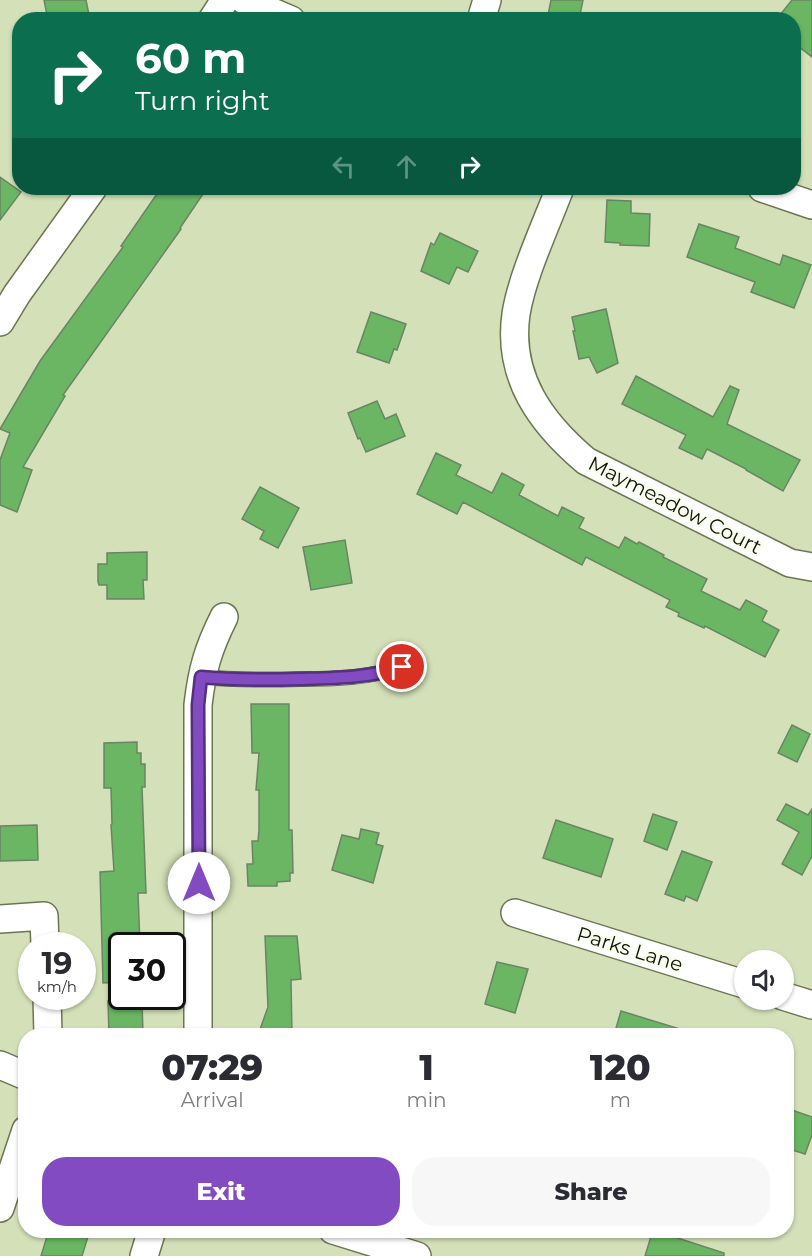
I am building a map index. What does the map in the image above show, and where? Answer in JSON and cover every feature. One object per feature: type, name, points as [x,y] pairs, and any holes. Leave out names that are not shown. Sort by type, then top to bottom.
[{"type":"street","points":[[244,0],[272,12]]},
{"type":"street","points":[[0,322],[17,294],[88,195]]},
{"type":"street","name":"Maymeadow Court","points":[[557,195],[527,276],[516,314],[515,344],[520,374],[537,409],[562,440],[586,461],[790,563],[812,567]]},
{"type":"street","points":[[198,1028],[198,705],[201,677],[211,643],[224,617]]},
{"type":"street","name":"Parks Lane","points":[[515,913],[734,981]]},
{"type":"street","points":[[0,919],[44,916],[45,932]]},
{"type":"street","points":[[794,999],[812,1005]]},
{"type":"street","points":[[47,1010],[48,1028]]},
{"type":"street","points":[[0,1065],[18,1073]]},
{"type":"street","points":[[0,1208],[18,1154]]},
{"type":"street","points":[[144,1256],[150,1238]]},
{"type":"street","points":[[359,1238],[417,1256]]},
{"type":"lane","points":[[201,677],[242,680],[343,678],[383,674],[402,667]]},
{"type":"building","points":[[44,0],[86,0],[88,12],[46,12]]},
{"type":"building","points":[[551,0],[583,0],[581,12],[549,12]]},
{"type":"building","points":[[792,0],[812,0],[812,57],[801,48],[801,12],[782,12]]},
{"type":"building","points":[[0,177],[12,186],[12,195],[19,195],[0,220]]},
{"type":"building","points":[[156,195],[202,195],[181,229],[63,395],[65,396],[23,467],[32,470],[17,512],[0,505],[0,460],[10,433],[0,429],[40,361],[123,247],[121,246]]},
{"type":"building","points":[[607,200],[631,201],[631,213],[650,214],[649,246],[605,242]]},
{"type":"building","points":[[699,224],[739,237],[735,248],[780,265],[783,255],[811,265],[794,308],[751,292],[755,282],[687,257]]},
{"type":"building","points":[[440,233],[478,251],[468,272],[457,267],[449,284],[421,271],[431,243],[434,245]]},
{"type":"building","points":[[606,309],[618,363],[597,373],[589,357],[579,359],[572,317]]},
{"type":"building","points":[[371,312],[406,324],[397,350],[394,349],[389,363],[357,352]]},
{"type":"building","points":[[636,376],[713,417],[730,386],[739,390],[727,424],[800,460],[783,491],[707,449],[702,459],[679,448],[686,435],[622,404]]},
{"type":"building","points":[[377,401],[385,419],[396,414],[405,436],[366,452],[360,438],[358,439],[348,413]]},
{"type":"building","points":[[436,453],[461,465],[456,475],[492,493],[502,473],[524,485],[519,495],[558,516],[562,507],[584,518],[579,528],[619,548],[625,537],[637,544],[639,542],[707,579],[701,591],[740,610],[746,600],[767,611],[762,621],[779,630],[765,657],[705,626],[704,628],[678,616],[679,613],[666,607],[670,600],[586,557],[582,565],[463,502],[457,514],[417,494]]},
{"type":"building","points":[[260,487],[299,508],[278,548],[260,539],[264,531],[242,519]]},
{"type":"building","points":[[345,540],[352,583],[311,590],[303,547]]},
{"type":"building","points":[[147,552],[147,580],[143,580],[144,599],[107,599],[107,585],[99,585],[98,582],[98,564],[107,564],[107,553]]},
{"type":"building","points":[[251,704],[289,704],[289,830],[292,830],[293,873],[290,873],[290,881],[277,882],[277,886],[248,886],[247,864],[253,864],[252,841],[258,841],[259,830],[259,790],[256,790],[259,753],[252,753]]},
{"type":"building","points":[[792,725],[810,734],[797,762],[778,753]]},
{"type":"building","points":[[137,742],[137,753],[141,753],[141,764],[145,764],[145,787],[142,787],[146,893],[138,893],[140,932],[108,932],[108,983],[103,983],[100,872],[114,871],[111,788],[104,788],[104,743]]},
{"type":"building","points":[[786,804],[808,815],[812,809],[812,856],[802,875],[782,864],[799,832],[777,820]]},
{"type":"building","points":[[653,814],[677,822],[667,850],[644,841]]},
{"type":"building","points":[[556,820],[613,839],[601,877],[543,858]]},
{"type":"building","points":[[37,825],[38,860],[0,861],[0,826]]},
{"type":"building","points":[[361,829],[379,833],[376,844],[383,846],[373,883],[332,870],[342,835],[359,839]]},
{"type":"building","points":[[682,851],[712,862],[697,901],[686,896],[684,901],[665,894]]},
{"type":"building","points":[[265,936],[297,936],[301,979],[291,980],[292,1028],[260,1028],[268,1007]]},
{"type":"building","points":[[497,962],[528,969],[515,1013],[485,1004]]},
{"type":"building","points":[[108,1010],[142,1010],[143,1028],[109,1028]]},
{"type":"building","points":[[621,1011],[676,1028],[616,1028]]},
{"type":"building","points":[[794,1111],[812,1117],[812,1135],[805,1154],[794,1151]]},
{"type":"building","points":[[47,1238],[88,1238],[82,1256],[41,1256]]},
{"type":"building","points":[[651,1238],[678,1238],[724,1253],[724,1256],[645,1256]]},
{"type":"route","points":[[199,883],[198,705],[201,677],[232,680],[343,678],[383,674],[402,667]]}]
